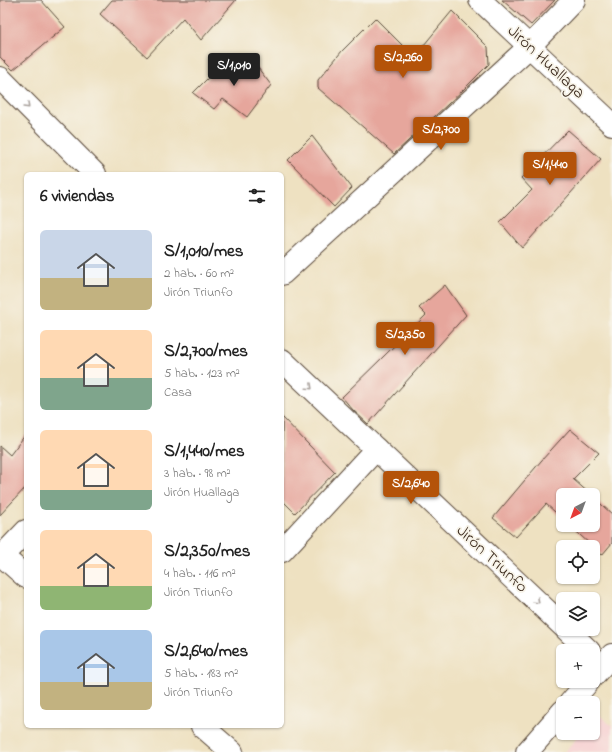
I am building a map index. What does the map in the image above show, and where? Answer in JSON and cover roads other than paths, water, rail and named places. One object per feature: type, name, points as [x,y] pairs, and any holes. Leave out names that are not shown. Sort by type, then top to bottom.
[{"type":"street","name":"Jirón Huallaga","points":[[480,0],[612,124]]},
{"type":"street","points":[[284,272],[530,46],[574,0]]},
{"type":"street","points":[[0,78],[93,172]]},
{"type":"street","name":"Jirón Triunfo","points":[[284,362],[556,619]]},
{"type":"street","points":[[284,549],[376,449]]},
{"type":"street","points":[[24,533],[1,555],[24,574]]},
{"type":"street","points":[[573,636],[581,644]]},
{"type":"street","points":[[576,696],[583,688]]},
{"type":"street","points":[[527,752],[556,719]]},
{"type":"street","points":[[204,728],[232,752]]}]
